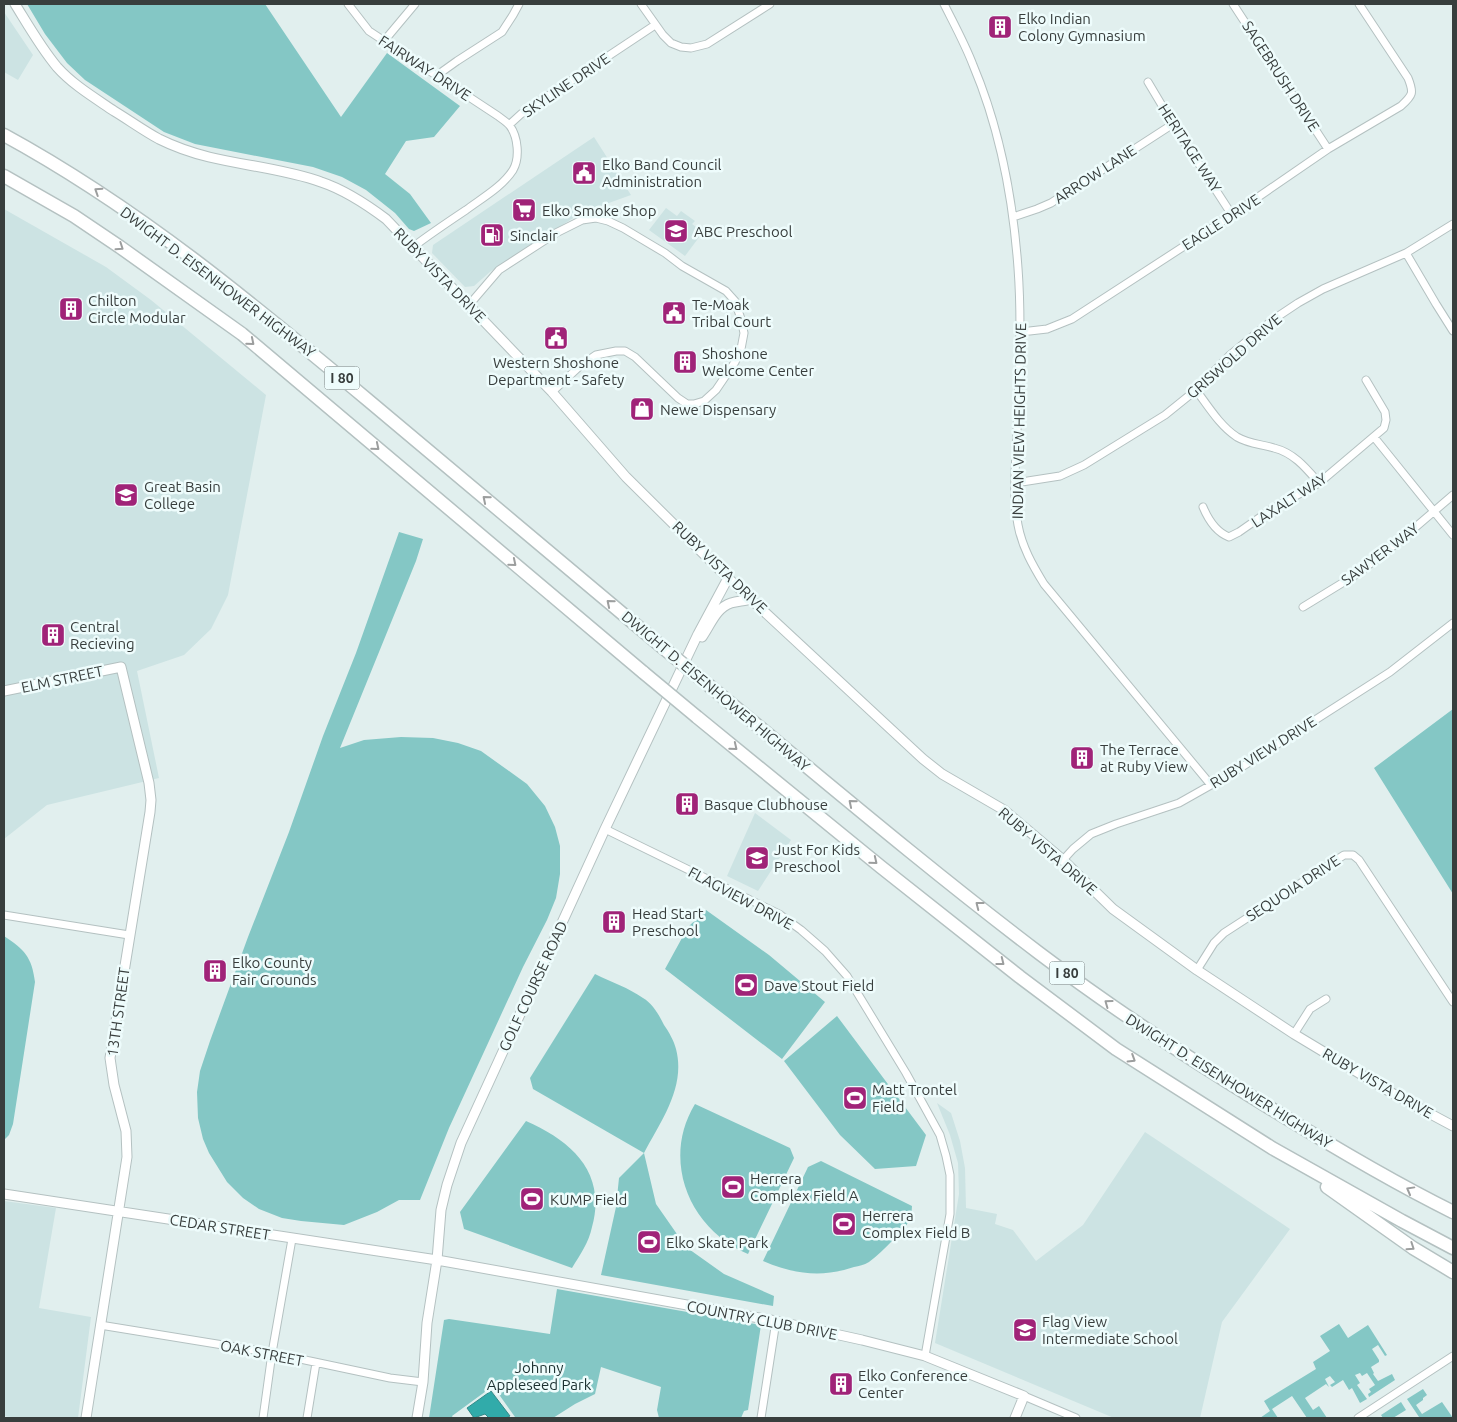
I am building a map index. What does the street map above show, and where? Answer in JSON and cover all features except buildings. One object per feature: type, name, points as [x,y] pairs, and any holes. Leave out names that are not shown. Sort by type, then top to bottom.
[{"type":"highway","name":"DWIGHT D. EISENHOWER HIGHWAY","points":[[4,135],[101,193],[174,244],[261,310],[661,646],[900,843],[1024,941],[1134,1022],[1195,1062],[1376,1172],[1453,1212]]},
{"type":"highway","name":"DWIGHT D. EISENHOWER HIGHWAY","points":[[4,176],[105,236],[242,334],[697,717],[1020,977],[1108,1043],[1272,1148],[1453,1248]]},
{"type":"highway","points":[[1272,1148],[1413,1248],[1453,1272]]},
{"type":"street","name":"RUBY VISTA DRIVE","points":[[15,4],[58,68],[96,99],[160,139],[185,150],[209,157],[303,176],[340,190],[386,219],[552,392],[626,477],[728,578],[923,759],[942,774],[1004,810],[1063,860],[1113,909],[1197,970],[1294,1034],[1397,1096],[1453,1126]]},
{"type":"street","name":"FAIRWAY DRIVE","points":[[348,4],[369,31],[509,125]]},
{"type":"street","points":[[384,41],[414,4]]},
{"type":"street","points":[[436,76],[502,32],[519,4]]},
{"type":"street","points":[[641,4],[663,35],[672,42],[691,48],[707,44],[770,4]]},
{"type":"street","name":"INDIAN VIEW HEIGHTS DRIVE","points":[[944,4],[973,64],[983,91],[1001,156],[1013,217],[1021,332],[1015,483],[1018,528],[1029,557],[1044,584],[1211,785]]},
{"type":"street","name":"SAGEBRUSH DRIVE","points":[[1233,4],[1328,149]]},
{"type":"street","name":"EAGLE DRIVE","points":[[1021,332],[1055,327],[1072,319],[1232,215],[1328,149],[1401,106],[1410,98],[1412,88],[1408,78],[1359,4]]},
{"type":"street","name":"SKYLINE DRIVE","points":[[413,247],[486,196],[509,176],[514,168],[517,155],[514,135],[509,125],[521,114],[655,25]]},
{"type":"street","name":"HERITAGE WAY","points":[[1148,82],[1232,215]]},
{"type":"street","name":"ARROW LANE","points":[[1013,217],[1037,210],[1051,203],[1173,124]]},
{"type":"street","points":[[468,305],[499,270],[556,233],[582,220],[596,218],[623,228],[665,253],[682,266],[726,291],[735,301],[744,332],[741,349],[735,362],[716,390],[704,401],[687,404],[678,398],[635,357],[625,351],[596,355],[580,366],[552,392]]},
{"type":"street","name":"GRISWOLD DRIVE","points":[[1015,483],[1060,476],[1074,471],[1165,414],[1196,390],[1230,355],[1274,319],[1298,303],[1406,253],[1453,224]]},
{"type":"street","points":[[1406,253],[1453,332]]},
{"type":"street","name":"LAXALT WAY","points":[[1203,507],[1212,524],[1223,535],[1229,537],[1272,509],[1319,483],[1384,428],[1385,412],[1366,380]]},
{"type":"street","points":[[1196,390],[1223,426],[1235,436],[1248,443],[1275,448],[1288,453],[1299,461],[1319,483]]},
{"type":"street","points":[[1374,437],[1453,535]]},
{"type":"street","name":"SAWYER WAY","points":[[1303,607],[1357,574],[1453,495]]},
{"type":"street","name":"GOLF COURSE ROAD","points":[[417,1418],[423,1382],[427,1323],[437,1260],[441,1210],[461,1143],[688,654],[728,578]]},
{"type":"street","points":[[688,654],[722,608],[734,602],[752,599]]},
{"type":"street","name":"RUBY VIEW DRIVE","points":[[1063,860],[1073,848],[1091,834],[1179,802],[1234,772],[1390,672],[1453,623]]},
{"type":"street","name":"ELM STREET","points":[[4,691],[121,667]]},
{"type":"street","name":"13TH STREET","points":[[86,1418],[127,1157],[126,1131],[114,1086],[110,1058],[151,800],[149,783],[121,667]]},
{"type":"street","name":"FLAGVIEW DRIVE","points":[[606,829],[779,914],[801,930],[825,951],[847,976],[906,1073],[940,1135],[950,1175],[951,1204],[948,1231],[925,1356]]},
{"type":"street","name":"SEQUOIA DRIVE","points":[[1197,970],[1214,943],[1224,933],[1344,855],[1353,855],[1359,860],[1453,1002]]},
{"type":"street","points":[[4,916],[129,935]]},
{"type":"street","points":[[1294,1034],[1310,1009],[1326,999]]},
{"type":"street","name":"CEDAR STREET","points":[[4,1194],[437,1260]]},
{"type":"street","points":[[263,1418],[272,1353],[292,1239]]},
{"type":"street","name":"COUNTRY CLUB DRIVE","points":[[437,1260],[776,1321],[862,1340],[925,1356],[1076,1418]]},
{"type":"street","points":[[761,1418],[776,1321]]},
{"type":"street","name":"OAK STREET","points":[[100,1325],[272,1353],[390,1378],[423,1382]]},
{"type":"street","points":[[1358,1418],[1453,1356]]},
{"type":"street","points":[[307,1418],[316,1363]]},
{"type":"street","points":[[1014,1418],[1024,1396]]},
{"type":"shaded area","points":[[4,12],[33,55],[18,80],[4,72]]},
{"type":"shaded area","points":[[594,137],[631,195],[581,213],[491,271],[474,286],[465,287],[432,253],[433,245]]},
{"type":"shaded area","name":"ABC Preschool","points":[[666,208],[677,216],[681,211],[695,221],[692,224],[703,232],[685,256],[649,230]]},
{"type":"shaded area","name":"Great Basin College","points":[[4,209],[106,267],[151,300],[266,395],[228,595],[211,629],[184,655],[137,671],[159,778],[47,805],[4,839]]},
{"type":"shaded area","name":"Just For Kids Preschool","points":[[755,813],[791,840],[758,891],[727,876]]},
{"type":"shaded area","points":[[937,1103],[951,1113],[960,1141],[965,1168],[966,1208],[997,1214],[995,1224],[1013,1230],[1036,1261],[1083,1225],[1145,1132],[1290,1229],[1222,1322],[1200,1418],[1114,1418],[935,1343],[959,1194],[958,1163],[950,1135]]},
{"type":"shaded area","points":[[4,1201],[56,1208],[39,1308],[91,1317],[78,1418],[18,1418],[4,1416]]},
{"type":"shaded area","points":[[491,1391],[510,1416],[506,1418],[489,1418],[485,1414],[474,1418],[467,1408]]},
{"type":"green space","points":[[27,4],[265,4],[341,117],[387,53],[460,106],[434,137],[406,141],[385,174],[410,194],[431,223],[414,231],[409,229],[395,213],[366,190],[342,177],[313,167],[195,144],[164,132],[85,80],[67,63],[45,34]]},
{"type":"green space","points":[[399,532],[423,539],[416,561],[340,748],[364,740],[401,737],[433,738],[458,743],[481,751],[527,784],[545,806],[555,827],[560,846],[560,874],[556,898],[547,920],[523,967],[449,1128],[420,1200],[399,1200],[377,1212],[344,1225],[301,1221],[282,1218],[259,1209],[243,1198],[227,1182],[209,1153],[203,1139],[198,1118],[197,1092],[200,1071],[210,1041],[323,736],[356,653]]},
{"type":"green space","points":[[1453,709],[1453,894],[1374,768]]},
{"type":"green space","name":"Dave Stout Field","points":[[706,910],[769,955],[825,1002],[782,1059],[665,969],[688,927]]},
{"type":"green space","points":[[4,936],[17,945],[26,955],[32,966],[35,982],[13,1124],[9,1135],[4,1140]]},
{"type":"green space","points":[[595,974],[632,991],[650,1003],[658,1014],[676,1049],[678,1077],[675,1090],[664,1116],[644,1153],[533,1089],[530,1078]]},
{"type":"green space","name":"Matt Trontel Field","points":[[837,1016],[926,1135],[916,1166],[875,1169],[840,1135],[784,1061]]},
{"type":"green space","name":"Herrera Complex Field A","points":[[695,1104],[790,1148],[794,1158],[748,1254],[727,1243],[710,1228],[696,1210],[687,1191],[681,1169],[681,1148],[685,1125]]},
{"type":"green space","name":"KUMP Field","points":[[526,1121],[558,1138],[582,1161],[590,1175],[594,1190],[595,1208],[591,1233],[572,1268],[464,1229],[460,1212]]},
{"type":"green space","name":"Elko Skate Park","points":[[644,1153],[656,1204],[686,1247],[724,1274],[774,1296],[773,1306],[601,1275],[616,1207],[619,1178]]},
{"type":"green space","name":"Herrera Complex Field B","points":[[821,1161],[912,1206],[912,1212],[906,1226],[869,1262],[831,1273],[797,1272],[763,1261],[808,1167]]},
{"type":"green space","name":"Johnny Appleseed Park","points":[[557,1289],[761,1325],[748,1410],[744,1411],[741,1418],[659,1418],[657,1410],[661,1387],[601,1367],[595,1394],[553,1418],[514,1418],[493,1386],[452,1416],[453,1418],[429,1418],[444,1320],[449,1319],[550,1334]]},
{"type":"green space","points":[[1339,1324],[1348,1338],[1368,1325],[1387,1355],[1385,1356],[1378,1345],[1372,1349],[1379,1360],[1379,1362],[1371,1367],[1373,1374],[1378,1381],[1392,1374],[1395,1380],[1369,1397],[1368,1394],[1371,1392],[1369,1389],[1375,1385],[1367,1373],[1362,1376],[1360,1373],[1355,1375],[1360,1383],[1357,1385],[1367,1399],[1360,1403],[1352,1388],[1349,1390],[1343,1380],[1332,1387],[1330,1385],[1335,1382],[1330,1376],[1325,1379],[1329,1387],[1326,1384],[1305,1398],[1313,1410],[1319,1406],[1327,1418],[1307,1418],[1292,1396],[1272,1409],[1278,1418],[1260,1418],[1270,1411],[1264,1401],[1316,1369],[1313,1362],[1330,1351],[1320,1336]]},
{"type":"green space","points":[[1423,1389],[1427,1395],[1416,1405],[1422,1414],[1442,1402],[1453,1418],[1417,1418],[1419,1417],[1407,1399]]},
{"type":"green space","points":[[1401,1402],[1406,1410],[1393,1418],[1383,1418],[1381,1415]]},
{"type":"place","name":"Elko Indian Colony Gymnasium","points":[[1000,27]]},
{"type":"place","name":"Elko Band Council Administration","points":[[584,173]]},
{"type":"place","name":"Elko Smoke Shop","points":[[524,210]]},
{"type":"place","name":"ABC Preschool","points":[[676,231]]},
{"type":"place","name":"Sinclair","points":[[492,235]]},
{"type":"place","name":"Chilton Circle Modular","points":[[71,309]]},
{"type":"place","name":"Te-Moak Tribal Court","points":[[674,313]]},
{"type":"place","name":"Western Shoshone Department - Safety","points":[[556,338]]},
{"type":"place","name":"Shoshone Welcome Center","points":[[685,362]]},
{"type":"place","name":"Newe Dispensary","points":[[642,409]]},
{"type":"place","name":"Great Basin College","points":[[126,495]]},
{"type":"place","name":"Central Recieving","points":[[53,635]]},
{"type":"place","name":"The Terrace at Ruby View","points":[[1082,758]]},
{"type":"place","name":"Basque Clubhouse","points":[[687,804]]},
{"type":"place","name":"Just For Kids Preschool","points":[[757,858]]},
{"type":"place","name":"Head Start Preschool","points":[[614,922]]},
{"type":"place","name":"Elko County Fair Grounds","points":[[215,971]]},
{"type":"place","name":"Dave Stout Field","points":[[746,985]]},
{"type":"place","name":"Matt Trontel Field","points":[[855,1098]]},
{"type":"place","name":"Herrera Complex Field A","points":[[733,1187]]},
{"type":"place","name":"KUMP Field","points":[[532,1199]]},
{"type":"place","name":"Herrera Complex Field B","points":[[844,1224]]},
{"type":"place","name":"Elko Skate Park","points":[[649,1242]]},
{"type":"place","name":"Flag View Intermediate School","points":[[1025,1330]]},
{"type":"place","name":"Elko Conference Center","points":[[841,1384]]}]
